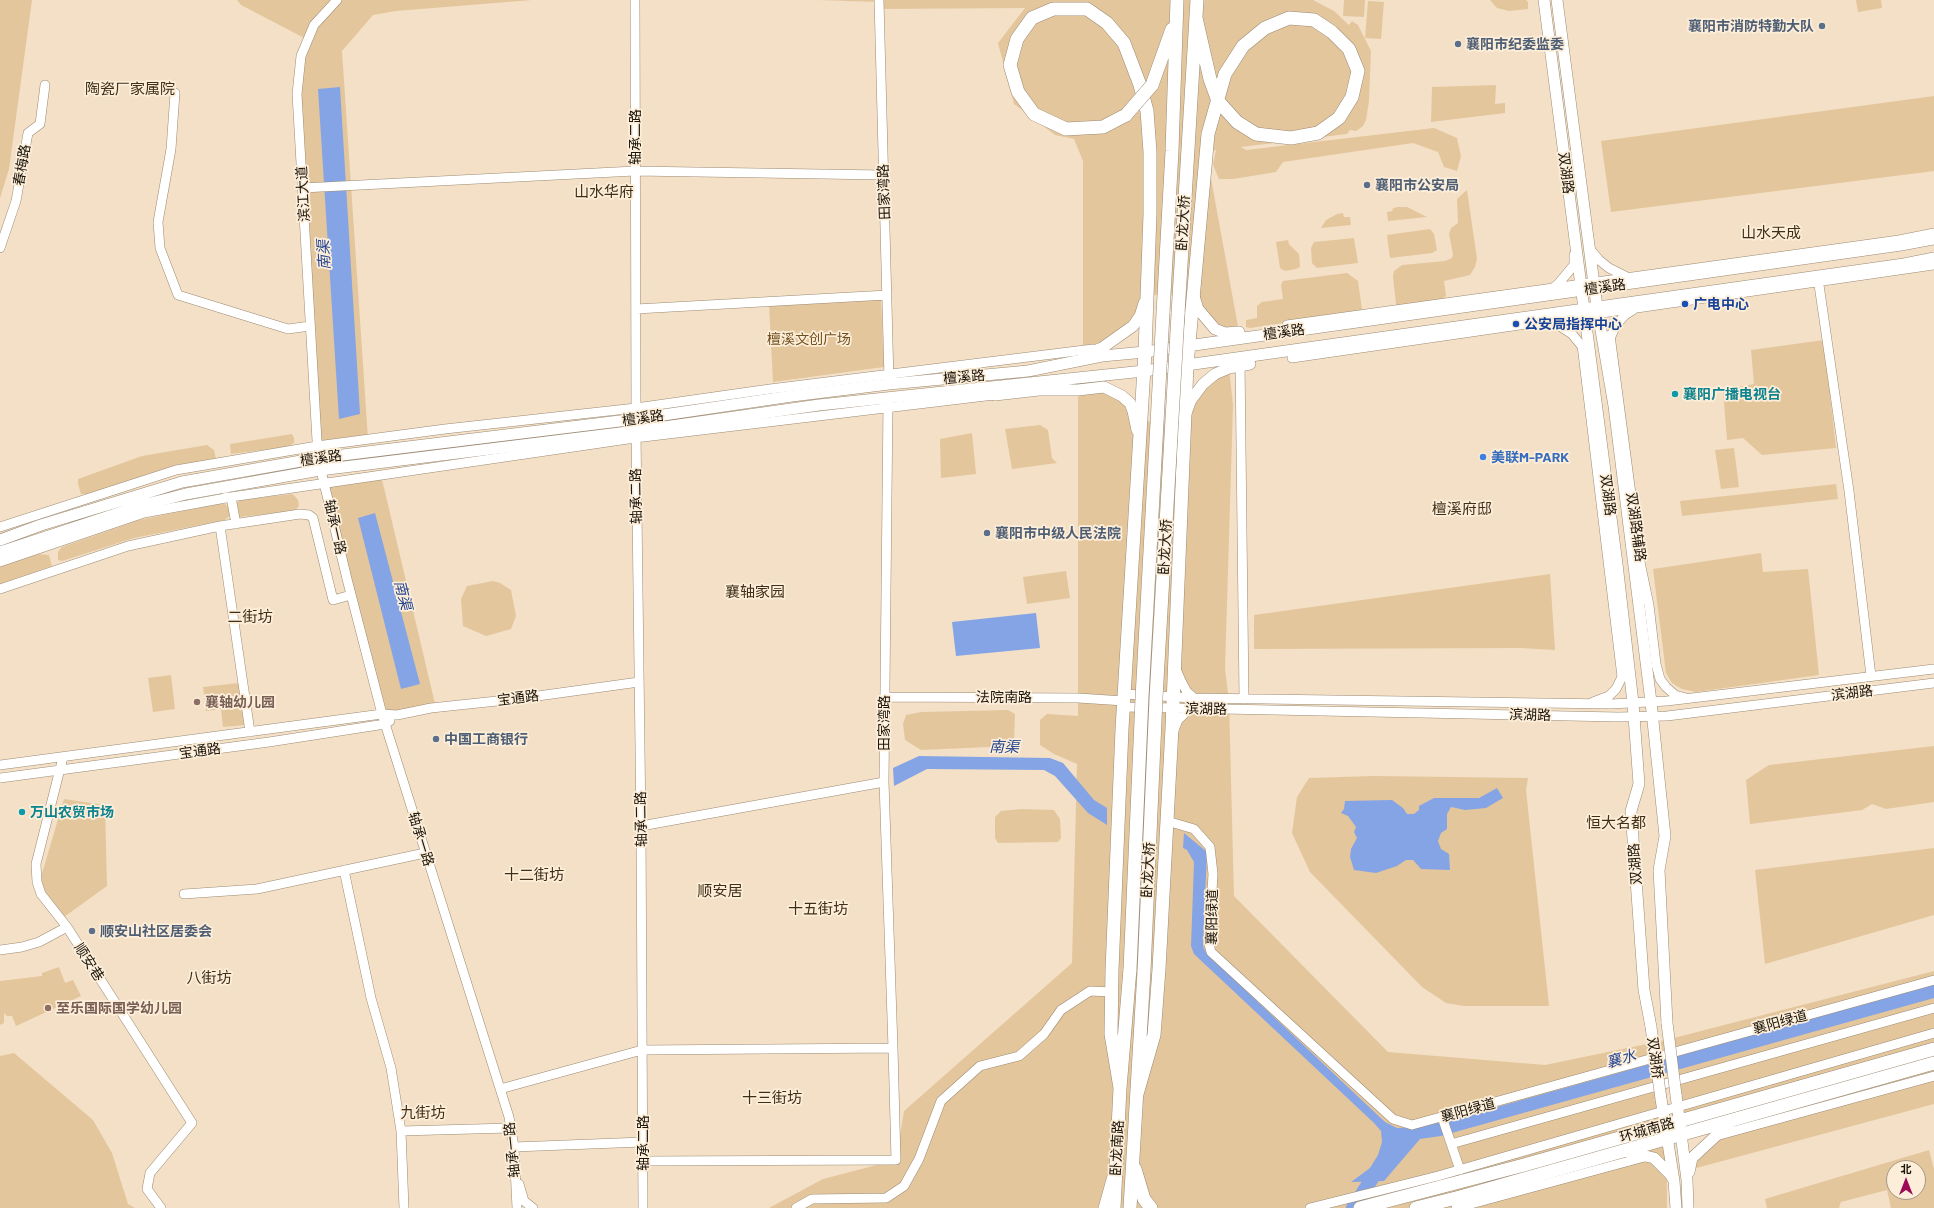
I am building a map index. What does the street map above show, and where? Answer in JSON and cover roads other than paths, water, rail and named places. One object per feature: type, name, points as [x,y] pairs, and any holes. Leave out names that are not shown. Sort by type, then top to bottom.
[{"type":"highway","name":"卧龙大桥","points":[[1120,1088],[1130,969],[1142,698],[1172,151],[1177,0]]},
{"type":"highway","name":"卧龙大桥","points":[[1137,1094],[1157,682],[1197,0]]},
{"type":"highway","points":[[1120,1088],[1111,1034],[1112,992],[1124,701],[1145,352],[1150,152],[1147,111],[1144,98],[1142,92],[1140,85],[1124,42],[1107,23],[1087,9],[1053,9],[1032,18],[1017,39],[1010,65],[1018,92],[1034,114],[1066,129],[1103,127],[1126,115],[1142,97],[1147,90],[1152,84],[1176,18]]},
{"type":"highway","points":[[1137,1094],[1154,1035],[1173,702],[1188,345],[1194,296],[1208,134],[1214,111],[1217,104],[1219,96],[1225,74],[1243,46],[1265,28],[1288,18],[1314,20],[1332,32],[1349,49],[1358,71],[1352,97],[1339,118],[1318,133],[1291,138],[1256,134],[1238,122],[1218,101],[1215,93],[1213,86],[1210,78],[1196,18]]},
{"type":"highway","name":"环城南路","points":[[1416,1208],[1666,1138],[1680,1128],[1934,1049]]},
{"type":"highway","name":"环城南路","points":[[1360,1208],[1524,1166],[1664,1125],[1680,1128],[1734,1119],[1934,1063]]},
{"type":"highway","name":"卧龙南路","points":[[1114,1208],[1120,1088]]},
{"type":"highway","name":"卧龙南路","points":[[1130,1208],[1137,1094]]},
{"type":"highway","points":[[1132,1162],[1144,1199],[1151,1208]]},
{"type":"main road","name":"双湖路","points":[[1544,0],[1618,564],[1633,703],[1639,784],[1631,811],[1644,990]]},
{"type":"main road","name":"双湖路","points":[[1557,0],[1594,286],[1614,406],[1651,702],[1665,836],[1659,870],[1667,987]]},
{"type":"main road","name":"檀溪路","points":[[0,540],[70,511],[182,482],[318,458],[636,414],[792,396],[889,379],[1036,370],[1102,356],[1145,352],[1542,296],[1581,287],[1901,245],[1934,239]]},
{"type":"main road","name":"檀溪路","points":[[0,552],[132,513],[188,494],[320,470],[635,434],[819,405],[888,403],[972,389],[1187,365],[1240,361],[1308,348],[1585,313],[1818,280],[1934,258]]},
{"type":"main road","points":[[1036,370],[1102,348],[1133,326],[1140,316],[1146,295]]},
{"type":"main road","points":[[1194,296],[1198,309],[1207,320],[1215,329],[1225,333],[1287,325],[1307,329]]},
{"type":"main road","points":[[1184,419],[1192,400],[1203,384],[1215,374],[1240,361],[1292,358],[1308,348]]},
{"type":"main road","points":[[972,389],[996,395],[1039,390],[1078,390],[1104,387],[1122,396],[1130,403],[1136,422],[1139,449]]},
{"type":"main road","name":"双湖桥","points":[[1667,987],[1667,1023],[1680,1128]]},
{"type":"main road","name":"双湖桥","points":[[1644,990],[1651,1027],[1664,1125]]},
{"type":"main road","points":[[1687,1180],[1692,1158],[1734,1119]]},
{"type":"main road","points":[[1664,1125],[1674,1181],[1676,1208]]},
{"type":"main road","points":[[1680,1128],[1687,1180],[1688,1208]]},
{"type":"main road","points":[[1624,1150],[1654,1158],[1670,1174],[1674,1181]]},
{"type":"street","name":"滨江大道","points":[[320,470],[317,446],[310,326],[305,188],[297,94],[301,56],[314,25],[337,0]]},
{"type":"street","name":"轴承二路","points":[[635,0],[636,414]]},
{"type":"street","name":"田家湾路","points":[[879,0],[889,379]]},
{"type":"street","name":"春梅路","points":[[0,248],[16,201],[28,133],[40,124],[45,85]]},
{"type":"street","points":[[174,93],[171,149],[158,222],[160,248],[178,295],[288,329],[310,326]]},
{"type":"street","points":[[305,188],[635,171],[883,175]]},
{"type":"street","points":[[1594,286],[1628,278],[1899,240],[1934,233]]},
{"type":"street","points":[[1542,296],[1559,283],[1574,266],[1575,242]]},
{"type":"street","points":[[1589,248],[1599,260],[1609,268],[1628,278]]},
{"type":"street","points":[[1598,311],[1634,309],[1818,280],[1934,265]]},
{"type":"street","points":[[1818,280],[1849,491],[1871,676]]},
{"type":"street","points":[[1287,325],[1551,288],[1581,287]]},
{"type":"street","points":[[636,309],[887,295]]},
{"type":"street","points":[[1605,356],[1610,335],[1625,315],[1634,309]]},
{"type":"street","points":[[1292,358],[1541,323],[1585,313]]},
{"type":"street","points":[[1541,323],[1558,325],[1572,334],[1582,345],[1591,359]]},
{"type":"street","name":"双湖路辅路","points":[[1610,335],[1640,562],[1650,605],[1656,664],[1660,679],[1666,687],[1675,695],[1691,699]]},
{"type":"street","points":[[1582,345],[1622,677],[1616,689],[1609,696],[1589,704]]},
{"type":"street","points":[[889,379],[1102,348]]},
{"type":"street","points":[[1240,361],[1244,699]]},
{"type":"street","points":[[888,403],[996,395]]},
{"type":"street","name":"田家湾路","points":[[643,1161],[896,1160],[884,782],[888,403]]},
{"type":"street","points":[[0,527],[70,511],[176,470],[317,446],[445,429],[636,414]]},
{"type":"street","points":[[0,562],[132,513],[635,434]]},
{"type":"street","name":"轴承二路","points":[[635,434],[641,826],[643,1208]]},
{"type":"street","points":[[182,482],[223,462]]},
{"type":"street","name":"轴承一路","points":[[320,470],[325,483],[351,595],[382,714],[500,1089],[514,1147],[517,1208]]},
{"type":"street","points":[[188,494],[231,497]]},
{"type":"street","points":[[231,497],[236,524]]},
{"type":"street","points":[[0,589],[128,546],[220,526],[300,514],[309,515],[313,518],[333,600],[351,595]]},
{"type":"street","points":[[220,526],[250,732]]},
{"type":"street","points":[[1174,664],[1187,692],[1194,698]]},
{"type":"street","name":"滨湖路","points":[[1124,701],[1173,702],[1194,698],[1589,704],[1633,703],[1691,699],[1934,669]]},
{"type":"street","name":"宝通路","points":[[0,766],[382,714],[397,715],[431,708],[516,699],[639,682]]},
{"type":"street","name":"滨湖路","points":[[1124,701],[1173,702],[1192,708],[1652,716],[1934,683]]},
{"type":"street","name":"法院南路","points":[[884,697],[1078,698],[1124,701]]},
{"type":"street","points":[[1171,737],[1178,720],[1185,712],[1192,708]]},
{"type":"street","name":"宝通路","points":[[0,778],[261,743],[385,724],[397,715]]},
{"type":"street","name":"顺安巷","points":[[62,757],[36,864],[37,882],[41,894],[67,927],[192,1123],[150,1173],[147,1189],[162,1208]]},
{"type":"street","points":[[641,826],[884,782]]},
{"type":"street","name":"襄阳绿道","points":[[1167,821],[1194,829],[1210,847],[1213,874],[1209,944],[1211,952],[1393,1119],[1412,1124],[1442,1117],[1934,980]]},
{"type":"street","points":[[184,894],[257,889],[425,853]]},
{"type":"street","points":[[344,870],[371,998],[391,1068],[401,1131],[404,1208]]},
{"type":"street","points":[[0,950],[22,947],[38,942],[67,927]]},
{"type":"street","points":[[796,1208],[812,1199],[886,1198],[904,1186],[919,1159],[941,1101],[980,1066],[1019,1056],[1044,1034],[1061,1010],[1090,991],[1112,992]]},
{"type":"street","name":"襄阳绿道","points":[[1451,1142],[1934,1008]]},
{"type":"street","points":[[1310,1208],[1460,1170],[1934,1034]]},
{"type":"street","points":[[500,1089],[642,1050],[893,1048]]},
{"type":"street","points":[[1716,1136],[1934,1076]]},
{"type":"street","points":[[1442,1117],[1460,1170]]},
{"type":"street","points":[[401,1131],[510,1128]]},
{"type":"street","points":[[514,1147],[643,1142]]},
{"type":"street","points":[[1456,1208],[1648,1156]]},
{"type":"street","points":[[1103,1208],[1117,1160]]},
{"type":"street","points":[[515,1174],[524,1201],[533,1208]]},
{"type":"water","name":"南渠","points":[[340,87],[360,414],[339,419],[318,89]]},
{"type":"water","name":"南渠","points":[[375,513],[420,684],[401,689],[358,518]]},
{"type":"water","points":[[1036,613],[1040,648],[956,656],[952,622]]},
{"type":"water","points":[[919,756],[1050,758],[1063,763],[1094,800],[1107,808],[1107,825],[1088,813],[1055,776],[1044,770],[927,769],[894,786],[893,768]]},
{"type":"water","points":[[1497,788],[1503,798],[1486,808],[1465,810],[1451,807],[1447,814],[1447,829],[1441,833],[1438,841],[1441,849],[1449,854],[1450,870],[1421,869],[1413,860],[1406,860],[1397,866],[1376,873],[1354,870],[1350,857],[1351,849],[1357,838],[1354,832],[1356,827],[1348,816],[1341,813],[1344,809],[1345,801],[1392,800],[1403,808],[1407,814],[1414,814],[1419,810],[1419,806],[1434,798],[1479,798]]},
{"type":"water","name":"襄水","points":[[1184,833],[1207,852],[1203,946],[1206,953],[1385,1122],[1397,1128],[1418,1127],[1438,1121],[1458,1118],[1934,984],[1934,998],[1441,1136],[1420,1139],[1384,1181],[1351,1182],[1370,1168],[1378,1155],[1382,1142],[1381,1131],[1194,954],[1191,946],[1194,862],[1187,850],[1183,848]]},
{"type":"waterway","name":"襄水","points":[[1353,1208],[1380,1166]]},
{"type":"place","name":"襄阳市消防特勤大队","points":[[1822,26]]},
{"type":"place","name":"襄阳市纪委监委","points":[[1458,44]]},
{"type":"place","name":"襄阳市公安局","points":[[1367,185]]},
{"type":"place","name":"广电中心","points":[[1685,304]]},
{"type":"place","name":"公安局指挥中心","points":[[1516,324]]},
{"type":"place","name":"襄阳广播电视台","points":[[1675,394]]},
{"type":"place","name":"美联M-PARK","points":[[1483,457]]},
{"type":"place","name":"襄阳市中级人民法院","points":[[987,533]]},
{"type":"place","name":"襄轴幼儿园","points":[[197,702]]},
{"type":"place","name":"中国工商银行","points":[[436,739]]},
{"type":"place","name":"万山农贸市场","points":[[22,812]]},
{"type":"place","name":"顺安山社区居委会","points":[[92,931]]},
{"type":"place","name":"至乐国际国学幼儿园","points":[[48,1008]]},
{"type":"district","name":"陶瓷厂家属院","points":[[130,89]]},
{"type":"district","name":"山水华府","points":[[604,192]]},
{"type":"district","name":"山水天成","points":[[1771,233]]},
{"type":"district","name":"檀溪府邸","points":[[1462,509]]},
{"type":"district","name":"襄轴家园","points":[[755,592]]},
{"type":"district","name":"二街坊","points":[[250,617]]},
{"type":"district","name":"恒大名都","points":[[1616,823]]},
{"type":"district","name":"十二街坊","points":[[534,875]]},
{"type":"district","name":"顺安居","points":[[720,891]]},
{"type":"district","name":"十五街坊","points":[[818,909]]},
{"type":"district","name":"八街坊","points":[[209,978]]},
{"type":"district","name":"十三街坊","points":[[772,1098]]},
{"type":"district","name":"九街坊","points":[[423,1113]]},
{"type":"park label","name":"檀溪文创广场","points":[[809,339]]}]
